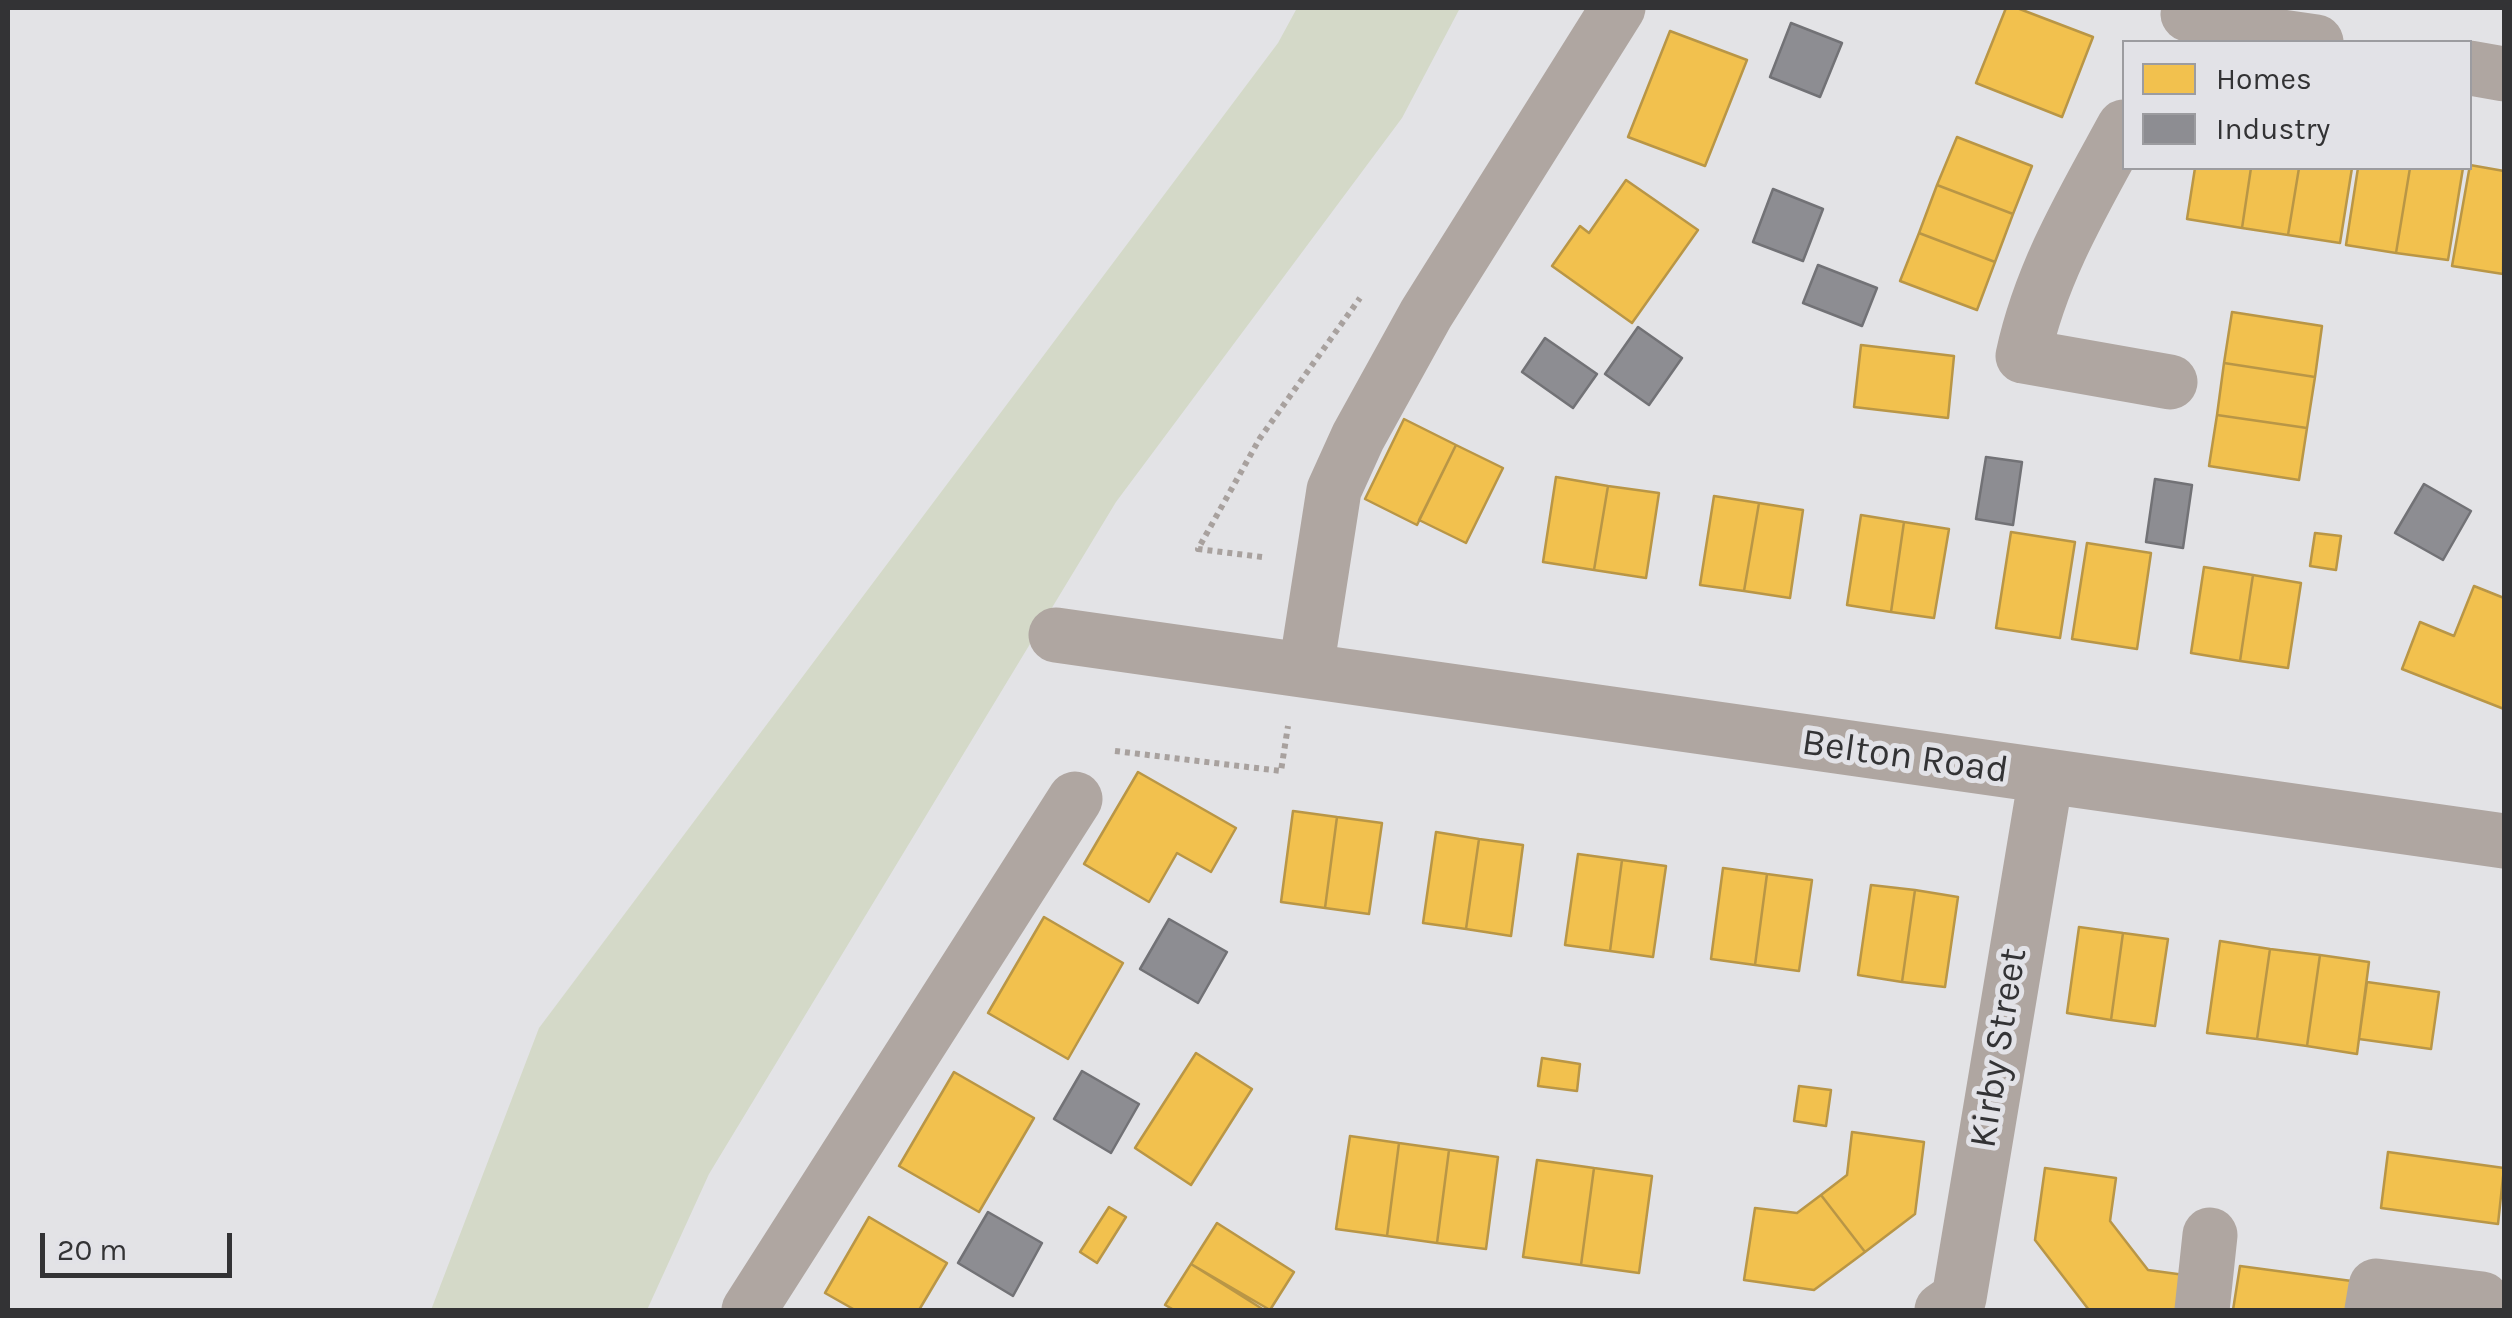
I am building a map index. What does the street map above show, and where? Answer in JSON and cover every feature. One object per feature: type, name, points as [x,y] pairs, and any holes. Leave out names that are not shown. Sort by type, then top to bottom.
[{"type":"street","points":[[1306,670],[1334,490],[1358,436],[1426,314],[1618,8]]},
{"type":"street","points":[[2183,21],[2302,40]]},
{"type":"street","points":[[2472,68],[2504,74]]},
{"type":"street","points":[[2122,131],[2035,301],[2023,356],[2170,382]]},
{"type":"street","name":"Belton Road","points":[[1056,634],[2504,840]]},
{"type":"street","name":"Kirby Street","points":[[1955,1306],[2046,777]]},
{"type":"street","points":[[749,1310],[1074,799]]},
{"type":"street","points":[[2202,1310],[2210,1235]]},
{"type":"street","points":[[2372,1310],[2376,1286],[2482,1299]]},
{"type":"green space","points":[[1297,8],[1460,8],[1402,118],[1116,502],[709,1174],[647,1310],[431,1310],[539,1028],[1278,43]]},
{"type":"building: Homes","points":[[2006,8],[2017,8],[2093,37],[2062,117],[1976,83]]},
{"type":"building: Homes","points":[[1670,31],[1747,60],[1705,166],[1628,137]]},
{"type":"building: Homes","points":[[1957,137],[2032,166],[2013,214],[1937,185]]},
{"type":"building: Homes","points":[[2472,165],[2504,171],[2503,274],[2452,266],[2469,170]]},
{"type":"building: Homes","points":[[2195,170],[2251,170],[2242,228],[2187,219]]},
{"type":"building: Homes","points":[[2251,170],[2299,170],[2288,235],[2242,228]]},
{"type":"building: Homes","points":[[2299,170],[2352,170],[2340,243],[2288,235]]},
{"type":"building: Homes","points":[[2358,170],[2410,170],[2396,253],[2346,245]]},
{"type":"building: Homes","points":[[2410,170],[2463,170],[2448,260],[2396,253]]},
{"type":"building: Homes","points":[[1626,180],[1698,230],[1632,323],[1552,266],[1580,226],[1589,233]]},
{"type":"building: Homes","points":[[1937,185],[2013,214],[1995,262],[1919,233]]},
{"type":"building: Homes","points":[[1919,233],[1995,262],[1977,310],[1900,281]]},
{"type":"building: Homes","points":[[2232,312],[2322,326],[2315,377],[2224,363]]},
{"type":"building: Homes","points":[[1861,345],[1954,356],[1948,418],[1854,407]]},
{"type":"building: Homes","points":[[2224,363],[2315,377],[2307,428],[2217,415]]},
{"type":"building: Homes","points":[[2217,415],[2307,428],[2299,480],[2209,466]]},
{"type":"building: Homes","points":[[1404,419],[1456,445],[1417,525],[1365,499]]},
{"type":"building: Homes","points":[[1456,445],[1503,468],[1466,543],[1419,520]]},
{"type":"building: Homes","points":[[1556,477],[1608,486],[1594,570],[1543,562]]},
{"type":"building: Homes","points":[[1608,486],[1659,493],[1646,578],[1594,570]]},
{"type":"building: Homes","points":[[1714,496],[1759,503],[1744,591],[1700,585]]},
{"type":"building: Homes","points":[[1759,503],[1803,510],[1790,598],[1744,591]]},
{"type":"building: Homes","points":[[1861,515],[1904,522],[1891,612],[1847,605]]},
{"type":"building: Homes","points":[[1904,522],[1949,529],[1934,618],[1891,612]]},
{"type":"building: Homes","points":[[2011,532],[2075,542],[2060,638],[1996,628]]},
{"type":"building: Homes","points":[[2315,533],[2341,536],[2336,570],[2310,566]]},
{"type":"building: Homes","points":[[2087,543],[2151,553],[2137,649],[2072,639]]},
{"type":"building: Homes","points":[[2204,567],[2253,575],[2240,661],[2191,653]]},
{"type":"building: Homes","points":[[2253,575],[2301,583],[2288,668],[2240,661]]},
{"type":"building: Homes","points":[[2474,586],[2504,598],[2504,709],[2402,669],[2420,622],[2454,636]]},
{"type":"building: Homes","points":[[1138,772],[1236,828],[1211,872],[1177,853],[1149,902],[1084,864]]},
{"type":"building: Homes","points":[[1293,811],[1337,817],[1325,908],[1281,902]]},
{"type":"building: Homes","points":[[1337,817],[1382,823],[1369,914],[1325,908]]},
{"type":"building: Homes","points":[[1436,832],[1479,839],[1466,929],[1423,923]]},
{"type":"building: Homes","points":[[1479,839],[1523,845],[1511,936],[1466,929]]},
{"type":"building: Homes","points":[[1578,854],[1622,860],[1610,951],[1565,945]]},
{"type":"building: Homes","points":[[1622,860],[1666,866],[1653,957],[1610,951]]},
{"type":"building: Homes","points":[[1723,868],[1767,874],[1755,965],[1711,959]]},
{"type":"building: Homes","points":[[1767,874],[1812,880],[1799,971],[1755,965]]},
{"type":"building: Homes","points":[[1871,885],[1915,890],[1902,982],[1858,975]]},
{"type":"building: Homes","points":[[1915,890],[1958,897],[1945,987],[1902,982]]},
{"type":"building: Homes","points":[[1044,917],[1123,963],[1068,1059],[988,1013]]},
{"type":"building: Homes","points":[[2079,927],[2123,933],[2111,1020],[2067,1013]]},
{"type":"building: Homes","points":[[2123,933],[2168,939],[2155,1026],[2111,1020]]},
{"type":"building: Homes","points":[[2220,941],[2270,949],[2257,1039],[2207,1033]]},
{"type":"building: Homes","points":[[2270,949],[2320,955],[2307,1046],[2257,1039]]},
{"type":"building: Homes","points":[[2320,955],[2369,962],[2357,1054],[2307,1046]]},
{"type":"building: Homes","points":[[2367,982],[2439,992],[2431,1049],[2359,1039]]},
{"type":"building: Homes","points":[[1196,1053],[1252,1089],[1191,1185],[1135,1148]]},
{"type":"building: Homes","points":[[1542,1058],[1580,1064],[1577,1091],[1538,1086]]},
{"type":"building: Homes","points":[[954,1072],[1034,1118],[979,1212],[899,1166]]},
{"type":"building: Homes","points":[[1799,1086],[1831,1090],[1826,1126],[1794,1121]]},
{"type":"building: Homes","points":[[1852,1132],[1924,1142],[1915,1214],[1865,1252],[1821,1195],[1847,1175]]},
{"type":"building: Homes","points":[[1350,1136],[1399,1143],[1387,1236],[1336,1229]]},
{"type":"building: Homes","points":[[1399,1143],[1449,1150],[1437,1243],[1387,1236]]},
{"type":"building: Homes","points":[[1449,1150],[1498,1157],[1486,1249],[1437,1243]]},
{"type":"building: Homes","points":[[2388,1152],[2504,1168],[2498,1224],[2381,1208]]},
{"type":"building: Homes","points":[[1537,1160],[1594,1168],[1581,1265],[1523,1257]]},
{"type":"building: Homes","points":[[1594,1168],[1652,1176],[1639,1273],[1581,1265]]},
{"type":"building: Homes","points":[[2045,1168],[2116,1178],[2110,1221],[2148,1270],[2192,1276],[2187,1310],[2089,1310],[2035,1240]]},
{"type":"building: Homes","points":[[1821,1195],[1865,1252],[1814,1290],[1744,1280],[1755,1208],[1797,1213]]},
{"type":"building: Homes","points":[[1109,1207],[1126,1217],[1097,1263],[1080,1252]]},
{"type":"building: Homes","points":[[869,1217],[947,1263],[919,1310],[855,1310],[825,1293]]},
{"type":"building: Homes","points":[[1217,1223],[1294,1272],[1270,1310],[1191,1264]]},
{"type":"building: Homes","points":[[1191,1264],[1264,1310],[1174,1310],[1165,1305]]},
{"type":"building: Homes","points":[[2240,1266],[2359,1282],[2355,1310],[2233,1310]]},
{"type":"building: Industry","points":[[1791,23],[1842,43],[1820,97],[1770,77]]},
{"type":"building: Industry","points":[[1773,189],[1823,209],[1803,261],[1753,242]]},
{"type":"building: Industry","points":[[1818,265],[1877,288],[1862,326],[1803,303]]},
{"type":"building: Industry","points":[[1638,327],[1682,358],[1649,405],[1605,374]]},
{"type":"building: Industry","points":[[1545,338],[1597,374],[1573,408],[1522,372]]},
{"type":"building: Industry","points":[[1986,457],[2022,462],[2013,525],[1976,519]]},
{"type":"building: Industry","points":[[2155,479],[2192,485],[2183,548],[2146,542]]},
{"type":"building: Industry","points":[[2424,484],[2471,511],[2443,560],[2395,533]]},
{"type":"building: Industry","points":[[1169,919],[1227,952],[1198,1003],[1140,969]]},
{"type":"building: Industry","points":[[1082,1071],[1139,1104],[1111,1153],[1054,1119]]},
{"type":"building: Industry","points":[[988,1212],[1042,1243],[1013,1296],[958,1263]]}]
